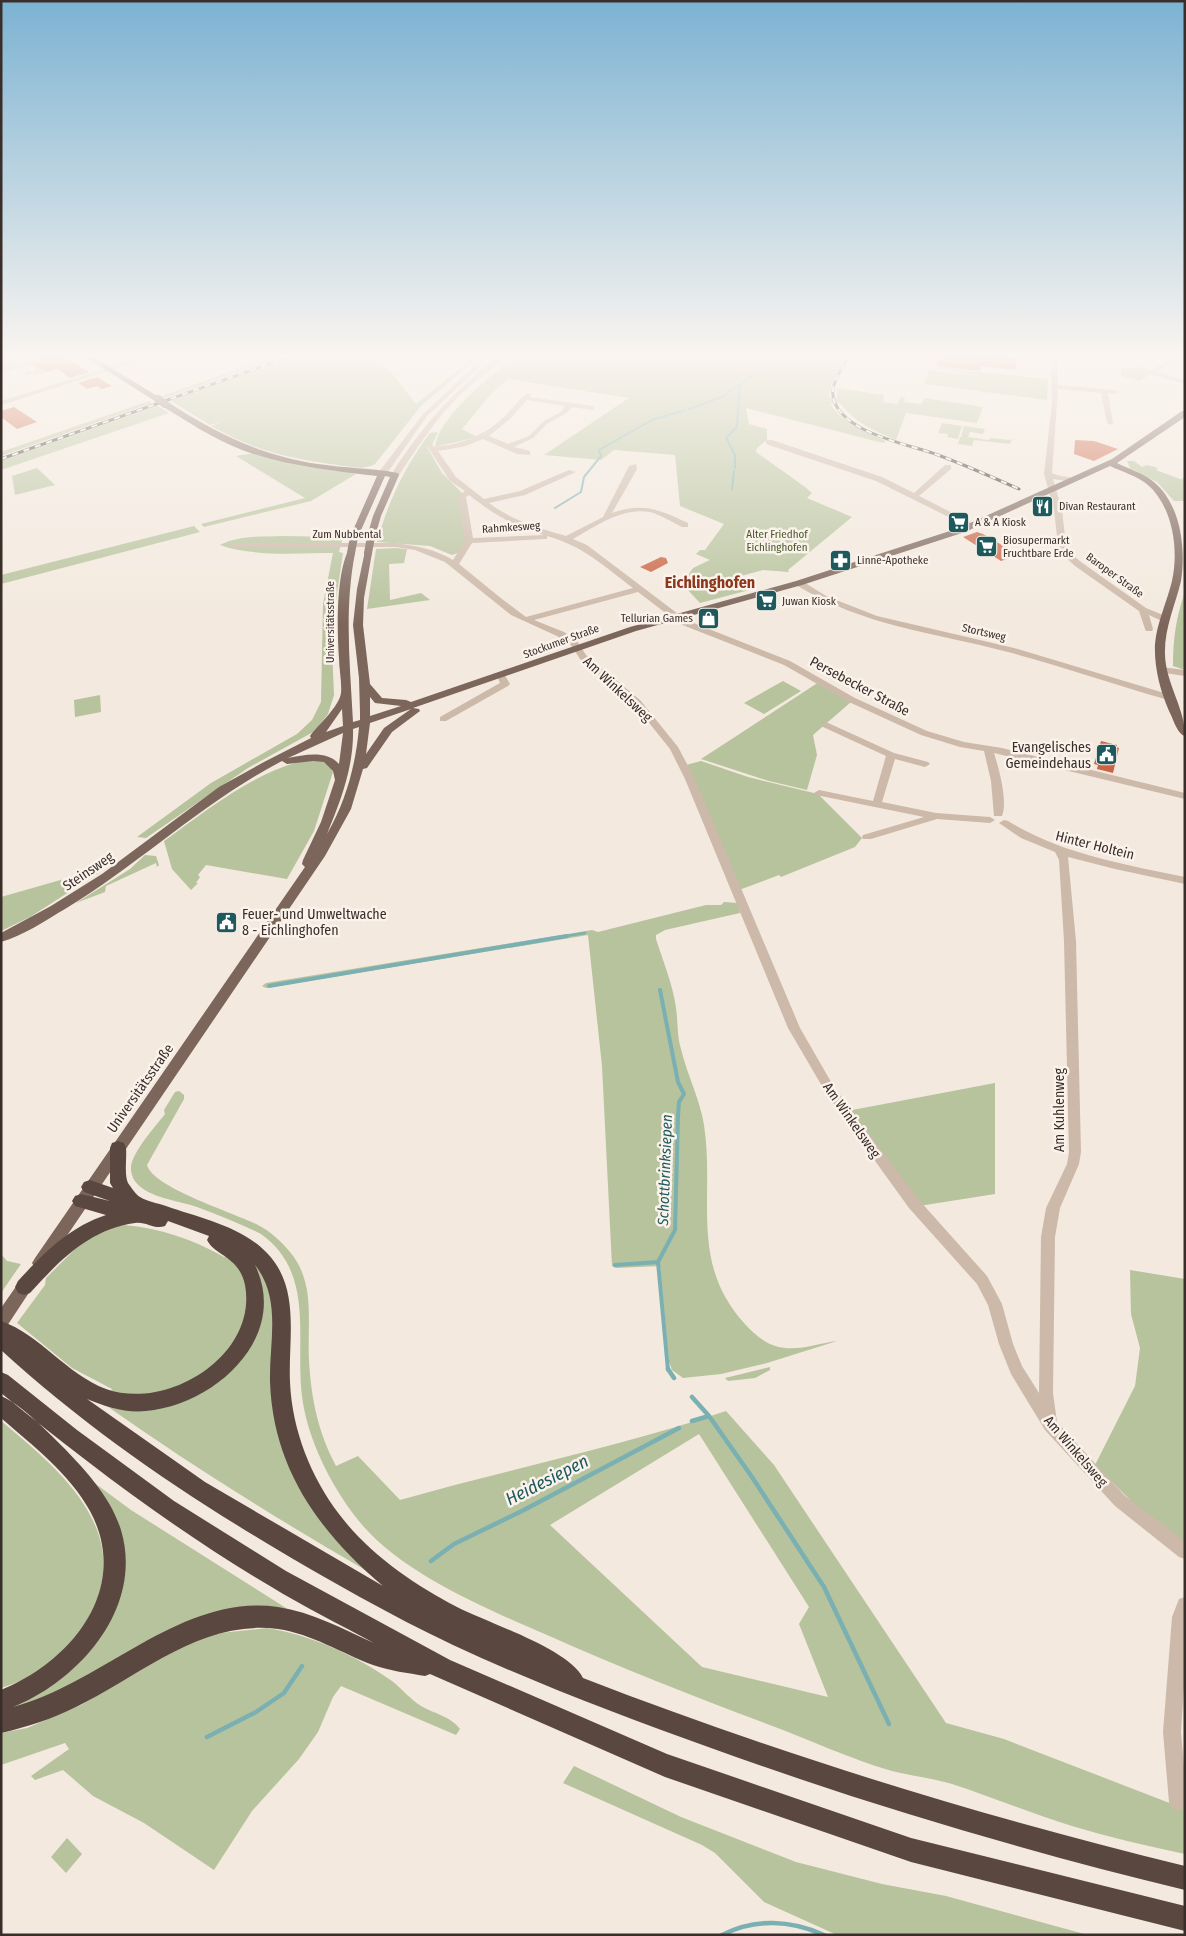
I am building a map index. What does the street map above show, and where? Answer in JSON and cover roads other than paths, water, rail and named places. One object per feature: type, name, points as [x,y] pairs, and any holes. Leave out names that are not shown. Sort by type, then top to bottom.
[{"type":"highway","points":[[1,1329],[17,1337],[56,1370],[81,1387],[123,1402],[155,1402],[186,1392],[215,1374],[238,1351],[251,1328],[257,1302],[256,1291],[249,1270],[236,1252],[223,1243],[137,1209],[119,1183],[118,1148]]},
{"type":"highway","points":[[85,1194],[236,1240],[256,1253],[271,1270],[276,1281],[282,1309],[281,1402],[290,1440],[311,1490],[344,1536],[376,1567],[410,1592],[449,1614],[557,1665],[577,1686]]},
{"type":"highway","points":[[24,1287],[48,1262],[95,1226],[137,1209]]},
{"type":"highway","points":[[1,1338],[32,1367],[91,1413],[180,1477],[239,1515],[386,1600],[489,1651],[780,1762],[898,1800],[1109,1859],[1185,1878]]},
{"type":"highway","points":[[1,1381],[70,1437],[167,1508],[278,1578],[442,1668],[665,1765],[911,1850],[1185,1919]]},
{"type":"highway","points":[[1,1405],[58,1454],[94,1499],[112,1530],[116,1560],[110,1597],[101,1618],[86,1641],[57,1672],[36,1686],[1,1701]]},
{"type":"highway","points":[[1,1722],[20,1719],[66,1701],[164,1642],[187,1632],[209,1625],[246,1618],[264,1617],[298,1622],[332,1633],[375,1655],[442,1668]]},
{"type":"main road","points":[[238,444],[300,463],[395,475]]},
{"type":"main road","name":"Stockumer Straße","points":[[349,731],[578,648],[675,616],[799,582],[974,526],[1110,463],[1138,444]]},
{"type":"main road","points":[[1110,463],[1150,483],[1160,493],[1172,517],[1181,558],[1160,646],[1162,670],[1168,696],[1185,733]]},
{"type":"main road","points":[[347,470],[369,476],[376,484]]},
{"type":"main road","name":"Universitätsstraße","points":[[306,874],[309,860],[320,838],[341,782],[349,731],[343,608],[346,574],[354,537],[382,474]]},
{"type":"main road","name":"Universitätsstraße","points":[[1,1321],[85,1194],[323,852],[343,815],[358,772],[365,725],[365,685],[358,622],[368,553],[377,516],[395,475]]},
{"type":"main road","points":[[365,685],[374,698],[384,702],[402,704],[428,702]]},
{"type":"main road","points":[[297,748],[326,726],[346,694]]},
{"type":"main road","points":[[358,772],[392,725],[428,702]]},
{"type":"main road","name":"Steinsweg","points":[[186,818],[196,808],[234,782],[297,748],[349,731]]},
{"type":"main road","name":"Steinsweg","points":[[1,938],[44,916],[94,886],[186,818],[243,783],[349,731]]},
{"type":"main road","points":[[287,761],[311,757],[326,759],[337,767],[341,782]]},
{"type":"street","name":"Universitätsstraße","points":[[382,474],[404,444]]},
{"type":"street","name":"Universitätsstraße","points":[[395,475],[416,444]]},
{"type":"street","points":[[461,444],[432,448],[453,478],[482,502],[522,526],[554,536]]},
{"type":"street","points":[[502,444],[527,453]]},
{"type":"street","points":[[508,447],[515,444]]},
{"type":"street","points":[[776,444],[879,479],[916,495],[974,526]]},
{"type":"street","name":"Baroper Straße","points":[[1053,444],[1048,474],[1058,510],[1062,545],[1066,553],[1101,581],[1143,610],[1165,619]]},
{"type":"street","points":[[605,519],[633,466]]},
{"type":"street","points":[[916,495],[948,467]]},
{"type":"street","points":[[482,502],[522,493],[572,472]]},
{"type":"street","points":[[1048,474],[1056,479],[1073,480]]},
{"type":"street","points":[[455,562],[469,541],[462,496],[470,492]]},
{"type":"street","points":[[567,539],[605,519],[634,510],[645,510],[685,525]]},
{"type":"street","name":"Rahmkesweg","points":[[469,541],[554,536]]},
{"type":"street","name":"Persebecker Straße","points":[[554,536],[567,539],[593,553],[683,622],[787,663],[852,700],[924,733],[963,745],[988,749],[1185,796]]},
{"type":"street","name":"Zum Nubbental","points":[[235,544],[407,546],[432,551],[455,562],[513,611],[562,634],[578,648]]},
{"type":"street","name":"Stortsweg","points":[[799,582],[821,598],[897,624],[1011,650],[1168,696]]},
{"type":"street","points":[[527,619],[560,612],[612,594],[638,589]]},
{"type":"street","name":"Baroper Straße","points":[[1143,610],[1149,629]]},
{"type":"street","name":"Am Winkelsweg","points":[[578,648],[583,657],[636,702],[675,749],[690,778],[801,1043],[839,1104],[880,1160],[914,1204],[986,1287],[995,1304],[1006,1344],[1016,1369],[1050,1425],[1120,1500],[1185,1551]]},
{"type":"street","points":[[1162,670],[1185,673]]},
{"type":"street","points":[[442,719],[504,684],[501,676]]},
{"type":"street","points":[[826,725],[891,755],[925,764]]},
{"type":"street","points":[[988,749],[996,769],[999,793],[997,819]]},
{"type":"street","points":[[877,804],[891,755]]},
{"type":"street","name":"Hinter Holtein","points":[[818,793],[936,816],[997,819],[1036,843],[1060,852],[1185,881]]},
{"type":"street","name":"Hinter Holtein","points":[[867,837],[936,816]]},
{"type":"street","name":"Am Kuhlenweg","points":[[1050,1425],[1046,1393],[1048,1237],[1053,1208],[1074,1164],[1075,1152],[1070,941],[1064,860],[1060,852]]},
{"type":"street","points":[[1178,1802],[1172,1732],[1180,1617],[1185,1605]]},
{"type":"waterway","points":[[555,508],[581,492],[584,477],[601,456],[599,450],[609,444]]},
{"type":"waterway","points":[[729,444],[735,455],[735,468]]},
{"type":"waterway","points":[[732,489],[734,471]]},
{"type":"waterway","name":"Schottbrinksiepen","points":[[560,937],[585,933]]},
{"type":"waterway","name":"Schottbrinksiepen","points":[[269,986],[567,936]]},
{"type":"waterway","name":"Schottbrinksiepen","points":[[658,1262],[675,1230],[678,1116],[679,1102],[684,1094],[678,1082],[660,990]]},
{"type":"waterway","points":[[615,1265],[658,1262]]},
{"type":"waterway","name":"Schottbrinksiepen","points":[[658,1262],[668,1370]]},
{"type":"waterway","name":"Schottbrinksiepen","points":[[668,1369],[674,1378]]},
{"type":"waterway","name":"Schottbrinksiepen","points":[[692,1397],[709,1416]]},
{"type":"waterway","name":"Heidesiepen","points":[[692,1421],[709,1416]]},
{"type":"waterway","points":[[709,1416],[752,1477],[824,1587],[889,1724]]},
{"type":"waterway","name":"Heidesiepen","points":[[431,1561],[454,1544],[522,1511],[679,1428]]},
{"type":"waterway","name":"Heidesiepen","points":[[207,1737],[256,1712],[284,1693],[302,1666]]},
{"type":"waterway","points":[[722,1935],[747,1926],[773,1923],[799,1926],[824,1935]]},
{"type":"railway","points":[[1,459],[42,444]]},
{"type":"railway","points":[[905,444],[938,455],[1019,489]]},
{"type":"place","name":"Divan Restaurant","points":[[1043,506]]},
{"type":"place","name":"A & A Kiosk","points":[[959,522]]},
{"type":"place","name":"Biosupermarkt Fruchtbare Erde","points":[[987,546]]},
{"type":"place","name":"Linne-Apotheke","points":[[841,560]]},
{"type":"place","name":"Juwan Kiosk","points":[[766,601]]},
{"type":"place","name":"Tellurian Games","points":[[709,618]]},
{"type":"place","name":"Evangelisches Gemeindehaus","points":[[1107,755]]},
{"type":"place","name":"Feuer- und Umweltwache 8 - Eichlinghofen","points":[[226,922]]},
{"type":"district","name":"Eichlinghofen","points":[[710,582]]},
{"type":"park label","name":"Alter Friedhof Eichlinghofen","points":[[777,540]]}]
